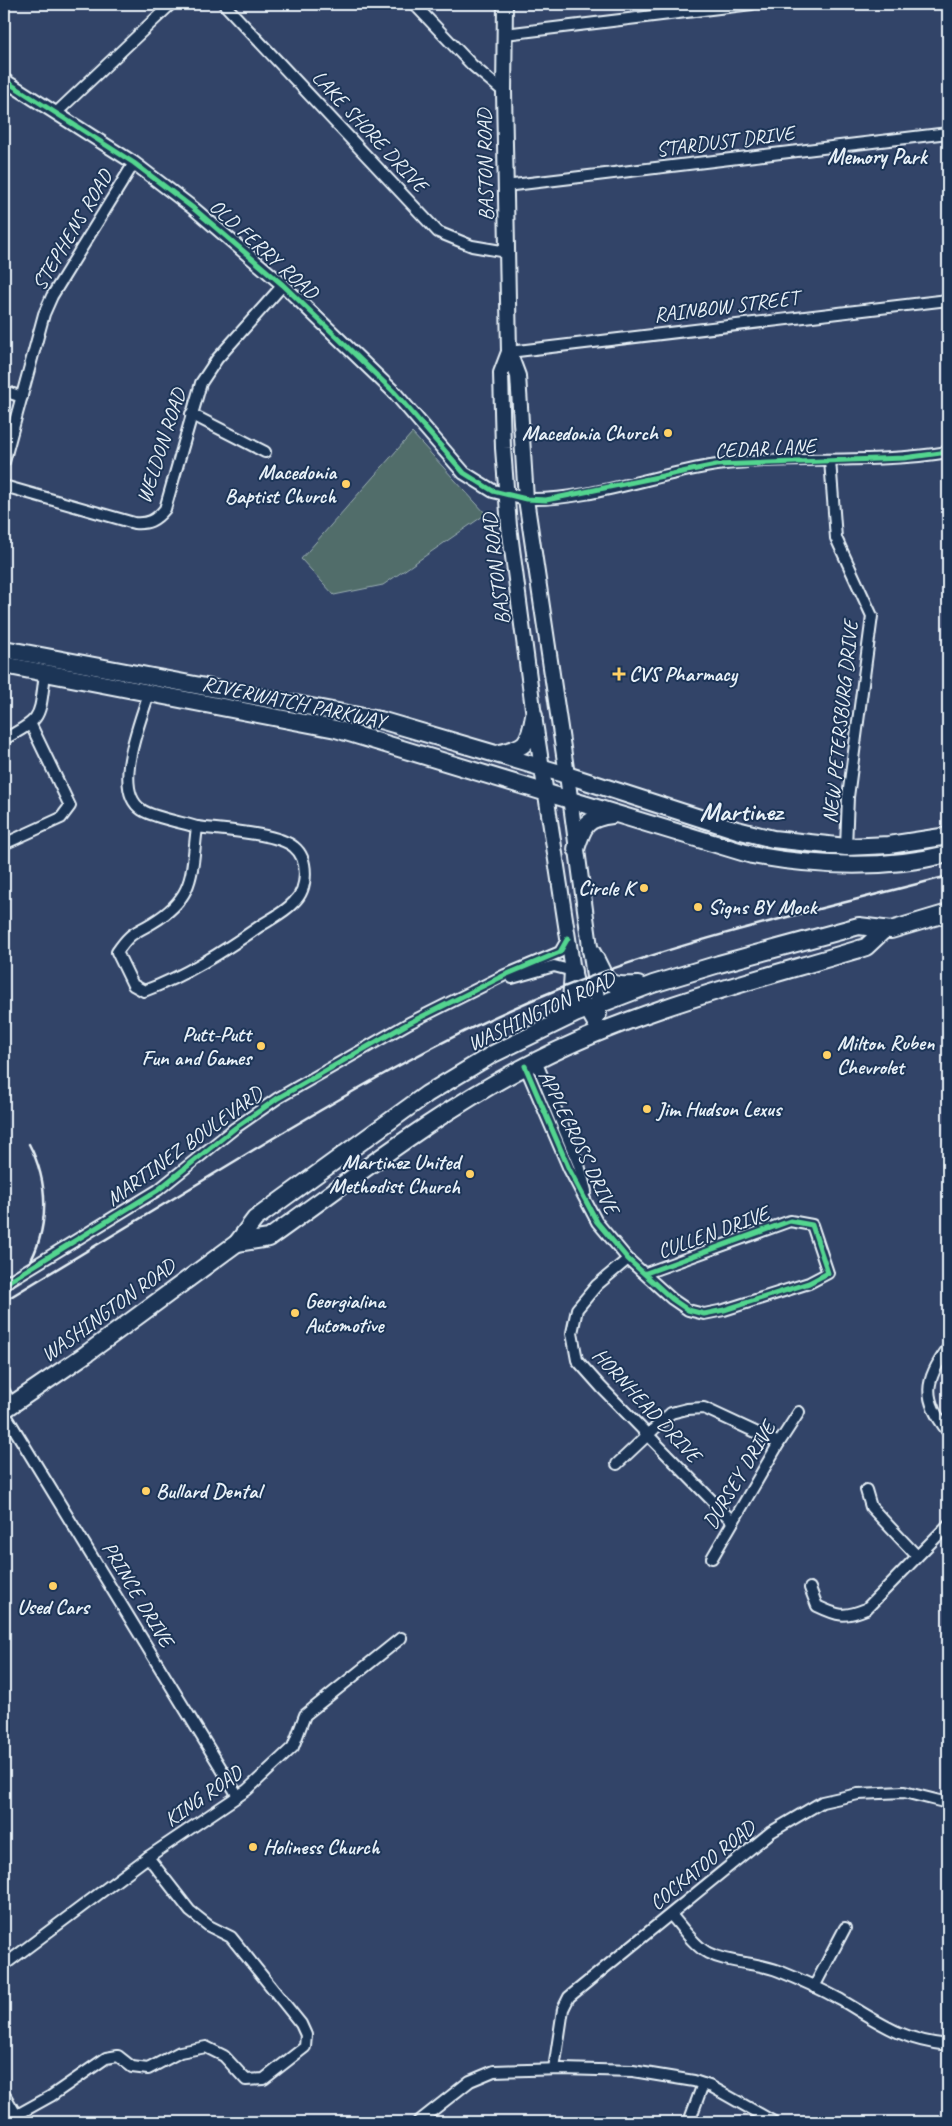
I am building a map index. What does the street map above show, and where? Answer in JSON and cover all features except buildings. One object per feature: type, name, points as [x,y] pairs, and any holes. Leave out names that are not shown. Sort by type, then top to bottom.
[{"type":"main road","name":"BASTON ROAD","points":[[505,4],[504,92],[509,352],[501,373],[507,495],[534,716],[573,971],[580,997],[593,1007],[600,1032]]},
{"type":"main road","points":[[509,352],[518,376],[526,499],[591,951],[593,1007]]},
{"type":"main road","name":"RIVERWATCH PARKWAY","points":[[4,649],[340,711],[423,732],[567,775],[744,832],[773,839],[846,847],[888,845],[948,836]]},
{"type":"main road","name":"RIVERWATCH PARKWAY","points":[[4,665],[336,729],[428,755],[547,794],[739,852],[797,863],[843,866],[904,862],[948,854]]},
{"type":"main road","points":[[495,755],[520,748],[529,740],[534,716]]},
{"type":"main road","points":[[576,849],[587,823],[599,816],[616,814]]},
{"type":"main road","points":[[739,852],[744,832]]},
{"type":"main road","name":"WASHINGTON ROAD","points":[[7,1409],[237,1243],[255,1219],[427,1094],[493,1054],[548,1026],[653,984],[859,926],[883,931],[948,913]]},
{"type":"main road","name":"WASHINGTON ROAD","points":[[237,1243],[269,1238],[443,1115],[530,1064],[600,1032],[676,1003],[866,947],[883,931]]},
{"type":"main road","points":[[591,951],[604,978],[612,984],[653,984]]},
{"type":"main road","points":[[548,1026],[571,1003],[573,971]]},
{"type":"main road","points":[[4,2098],[17,2119]]},
{"type":"street","points":[[56,113],[171,4]]},
{"type":"street","name":"LAKE SHORE DRIVE","points":[[224,4],[438,232],[472,246],[507,252]]},
{"type":"street","points":[[414,4],[472,65],[504,92]]},
{"type":"street","points":[[506,34],[752,4]]},
{"type":"street","name":"OLD FERRY ROAD","points":[[4,80],[134,164],[193,208],[283,285],[394,392],[464,473],[493,491],[526,499]]},
{"type":"street","name":"STARDUST DRIVE","points":[[506,186],[948,133]]},
{"type":"street","name":"STEPHENS ROAD","points":[[4,462],[44,314],[52,296],[134,164]]},
{"type":"street","name":"WELDON ROAD","points":[[4,486],[134,523],[146,524],[157,519],[165,509],[191,414],[201,383],[208,370],[283,285]]},
{"type":"street","name":"RAINBOW STREET","points":[[509,352],[948,300]]},
{"type":"street","points":[[4,391],[22,397]]},
{"type":"street","points":[[191,414],[265,452]]},
{"type":"street","name":"CEDAR LANE","points":[[526,499],[546,500],[588,493],[716,465],[904,458],[948,452]]},
{"type":"street","name":"NEW PETERSBURG DRIVE","points":[[830,460],[836,538],[872,616],[848,797],[846,847]]},
{"type":"street","points":[[4,739],[31,725],[40,711],[45,674]]},
{"type":"street","points":[[149,693],[129,763],[128,792],[141,810],[197,827],[279,839],[294,847],[304,862],[305,880],[296,901],[284,910],[230,946],[163,984],[144,991],[134,985],[117,952],[130,934],[151,924],[173,910],[185,895],[190,882],[197,827]]},
{"type":"street","points":[[4,844],[61,818],[70,806],[31,725]]},
{"type":"street","name":"MARTINEZ BOULEVARD","points":[[4,1284],[158,1190],[235,1128],[278,1098],[409,1023],[560,952],[568,938]]},
{"type":"street","name":"MARTINEZ BOULEVARD","points":[[494,982],[554,966],[573,971]]},
{"type":"street","name":"APPLECROSS DRIVE","points":[[530,1064],[569,1169],[597,1222],[628,1259],[646,1273],[672,1299],[688,1310],[704,1314],[724,1310],[809,1283],[828,1274],[812,1225],[790,1221]]},
{"type":"street","name":"CULLEN DRIVE","points":[[646,1273],[790,1221]]},
{"type":"street","name":"HORNHEAD DRIVE","points":[[628,1259],[597,1285],[577,1309],[572,1333],[577,1360],[648,1436],[732,1521]]},
{"type":"street","points":[[948,1348],[930,1379],[929,1401],[948,1432]]},
{"type":"street","name":"PRINCE DRIVE","points":[[4,1391],[7,1409],[238,1796]]},
{"type":"street","points":[[617,1464],[671,1413],[704,1408],[779,1443]]},
{"type":"street","name":"DURSEY DRIVE","points":[[712,1558],[732,1521],[799,1412]]},
{"type":"street","points":[[866,1490],[872,1508],[917,1556]]},
{"type":"street","points":[[810,1588],[816,1606],[834,1615],[849,1616],[866,1609],[948,1525]]},
{"type":"street","name":"KING ROAD","points":[[4,1965],[148,1857],[238,1796],[293,1747],[305,1716],[401,1638]]},
{"type":"street","name":"COCKATOO ROAD","points":[[554,2069],[563,2009],[569,1997],[772,1832],[822,1802],[858,1794],[904,1792],[948,1802]]},
{"type":"street","points":[[17,2119],[106,2058],[118,2056],[132,2068],[148,2069],[180,2052],[206,2047],[224,2056],[246,2080],[264,2079],[305,2047],[306,2035],[301,2024],[231,1937],[209,1926],[190,1911],[148,1857]]},
{"type":"street","points":[[671,1915],[707,1953],[730,1960],[758,1964],[840,1999],[899,2034],[928,2043],[948,2045]]},
{"type":"street","points":[[814,1987],[845,1928]]},
{"type":"street","points":[[418,2122],[470,2081],[494,2071],[554,2069],[633,2071],[703,2084],[774,2122]]},
{"type":"street","points":[[689,2122],[703,2084]]},
{"type":"green space","points":[[412,433],[486,514],[383,585],[334,595],[301,559]]},
{"type":"railway","points":[[4,1301],[367,1083],[443,1042],[521,1005],[608,970],[656,954],[753,926],[948,876]]},
{"type":"railway","points":[[4,1294],[19,1279],[30,1262],[43,1224],[44,1203],[42,1183],[37,1163],[29,1144]]},
{"type":"cycle path","points":[[4,80],[134,163],[193,208],[283,285],[394,392],[464,473],[493,491],[526,499],[546,500],[716,465],[904,458],[948,452]]},
{"type":"cycle path","points":[[4,1284],[158,1190],[235,1128],[278,1098],[409,1023],[505,975],[560,952],[568,938]]},
{"type":"cycle path","points":[[525,1066],[569,1169],[597,1222],[628,1259],[672,1299],[688,1310],[704,1314],[724,1310],[809,1283],[828,1273],[812,1225],[790,1221],[646,1273]]},
{"type":"place","name":"Macedonia Church","points":[[668,433]]},
{"type":"place","name":"Macedonia Baptist Church","points":[[346,484]]},
{"type":"place","name":"CVS Pharmacy","points":[[619,674]]},
{"type":"place","name":"Circle K","points":[[644,888]]},
{"type":"place","name":"Signs BY Mock","points":[[698,907]]},
{"type":"place","name":"Putt-Putt Fun and Games","points":[[261,1046]]},
{"type":"place","name":"Milton Ruben Chevrolet","points":[[827,1055]]},
{"type":"place","name":"Jim Hudson Lexus","points":[[647,1109]]},
{"type":"place","name":"Martinez United Methodist Church","points":[[470,1174]]},
{"type":"place","name":"Georgialina Automotive","points":[[295,1313]]},
{"type":"place","name":"Bullard Dental","points":[[146,1491]]},
{"type":"place","name":"Used Cars","points":[[53,1586]]},
{"type":"place","name":"Holiness Church","points":[[253,1847]]},
{"type":"district","name":"Memory Park","points":[[877,157]]},
{"type":"district","name":"Martinez","points":[[741,811]]}]
